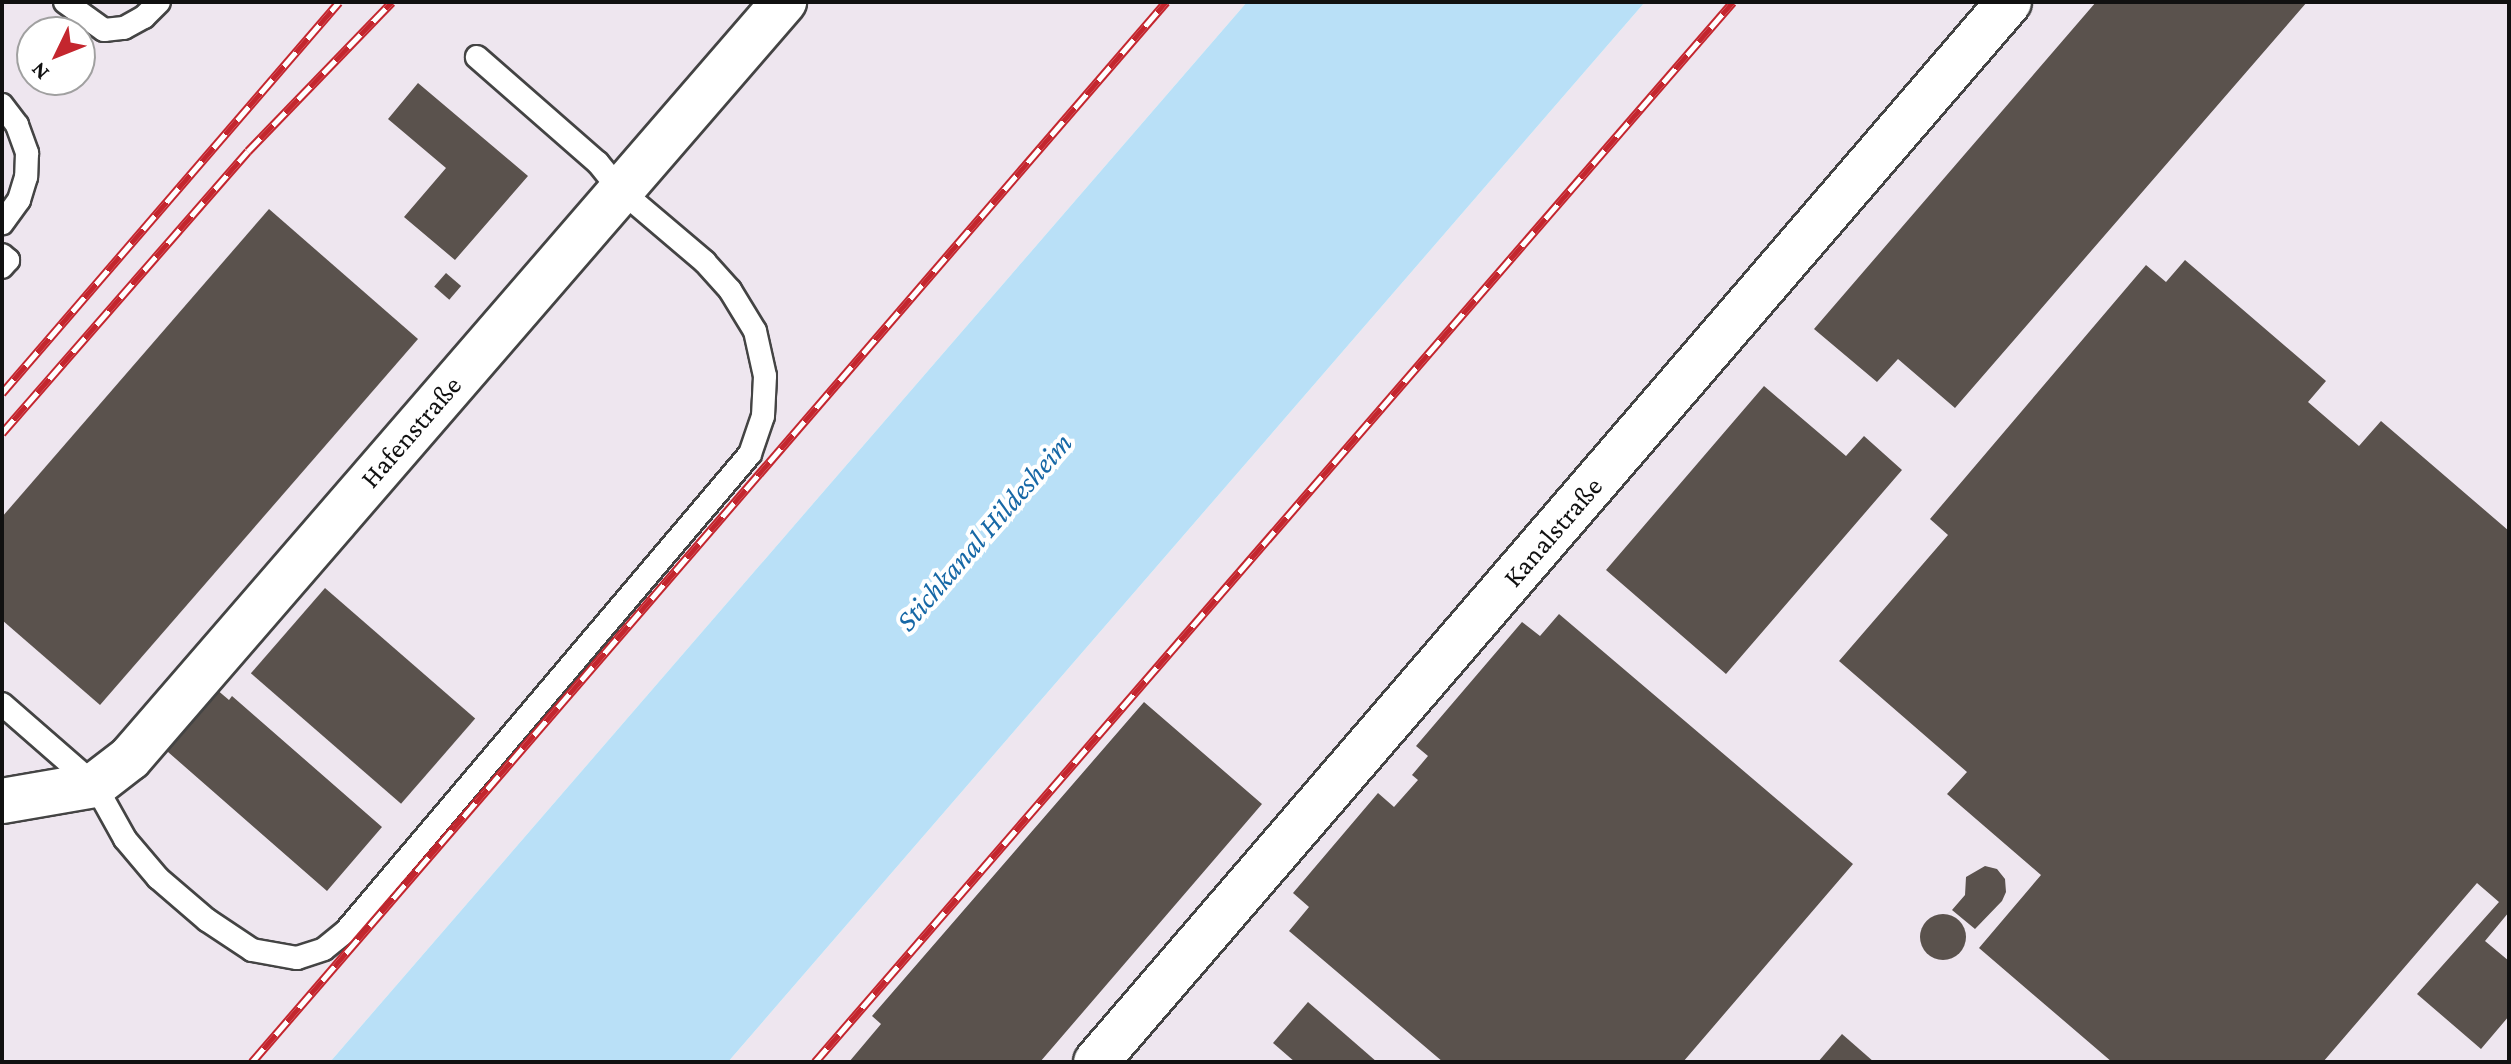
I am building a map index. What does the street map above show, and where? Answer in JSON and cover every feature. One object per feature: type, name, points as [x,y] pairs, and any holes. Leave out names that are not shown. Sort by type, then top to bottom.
[{"type":"street","name":"Hafenstraße","points":[[2,801],[95,785],[130,758],[784,2]]},
{"type":"street","name":"Kanalstraße","points":[[1096,1062],[2009,2]]},
{"type":"lane","points":[[65,2],[104,30],[124,28],[144,17],[159,2]]},
{"type":"lane","points":[[2,704],[95,785],[125,839],[158,878],[207,920],[252,950],[297,958],[324,949],[346,931],[750,454],[763,416],[765,389],[755,331],[730,290],[705,262],[620,190],[598,163],[477,57]]},
{"type":"lane","points":[[2,105],[17,125],[27,153],[26,177],[19,200],[2,223]]},
{"type":"lane","points":[[2,255],[8,260],[2,267]]},
{"type":"shaded area","points":[[2,2],[1247,2],[330,1062],[2,1062]]},
{"type":"shaded area","points":[[1645,2],[2509,2],[2509,1062],[728,1062]]},
{"type":"water","name":"Stichkanal Hildesheim","points":[[1247,2],[1645,2],[728,1062],[330,1062]]},
{"type":"building","points":[[2096,2],[2307,2],[1955,408],[1898,359],[1877,382],[1814,329]]},
{"type":"building","points":[[418,83],[528,176],[455,260],[404,217],[446,168],[388,119]]},
{"type":"building","points":[[269,209],[418,339],[100,705],[2,620],[2,517]]},
{"type":"building","points":[[2185,260],[2326,381],[2308,402],[2359,446],[2381,421],[2509,531],[2509,912],[2485,941],[2509,961],[2509,1016],[2481,1049],[2417,994],[2499,902],[2477,883],[2323,1062],[2112,1062],[1979,948],[2041,875],[1947,794],[1967,772],[1839,661],[1948,535],[1930,519],[2146,265],[2166,282]]},
{"type":"building","points":[[446,273],[461,286],[449,300],[434,287]]},
{"type":"building","points":[[1764,386],[1846,456],[1864,436],[1902,470],[1726,674],[1606,570]]},
{"type":"building","points":[[325,588],[475,719],[401,804],[251,673]]},
{"type":"building","points":[[1559,614],[1853,864],[1683,1062],[1443,1062],[1289,931],[1309,907],[1293,893],[1378,793],[1394,807],[1418,780],[1412,775],[1428,756],[1416,746],[1522,622],[1540,636]]},
{"type":"building","points":[[203,678],[229,700],[232,696],[382,827],[327,891],[152,738]]},
{"type":"building","points":[[1144,702],[1262,804],[1040,1062],[849,1062],[881,1024],[872,1016]]},
{"type":"building","points":[[1985,866],[1997,869],[2005,879],[2006,892],[2002,901],[1975,929],[1952,910],[1965,895],[1966,877]]},
{"type":"building","points":[[1943,914],[1960,920],[1966,937],[1960,954],[1943,960],[1926,954],[1920,937],[1926,920]]},
{"type":"building","points":[[1308,1002],[1377,1062],[1295,1062],[1273,1043]]},
{"type":"building","points":[[1842,1034],[1874,1062],[1818,1062]]},
{"type":"railway","points":[[2,393],[339,2]]},
{"type":"railway","points":[[2,433],[248,151],[392,2]]},
{"type":"railway","points":[[252,1062],[1166,2]]},
{"type":"railway","points":[[815,1062],[1733,2]]}]
